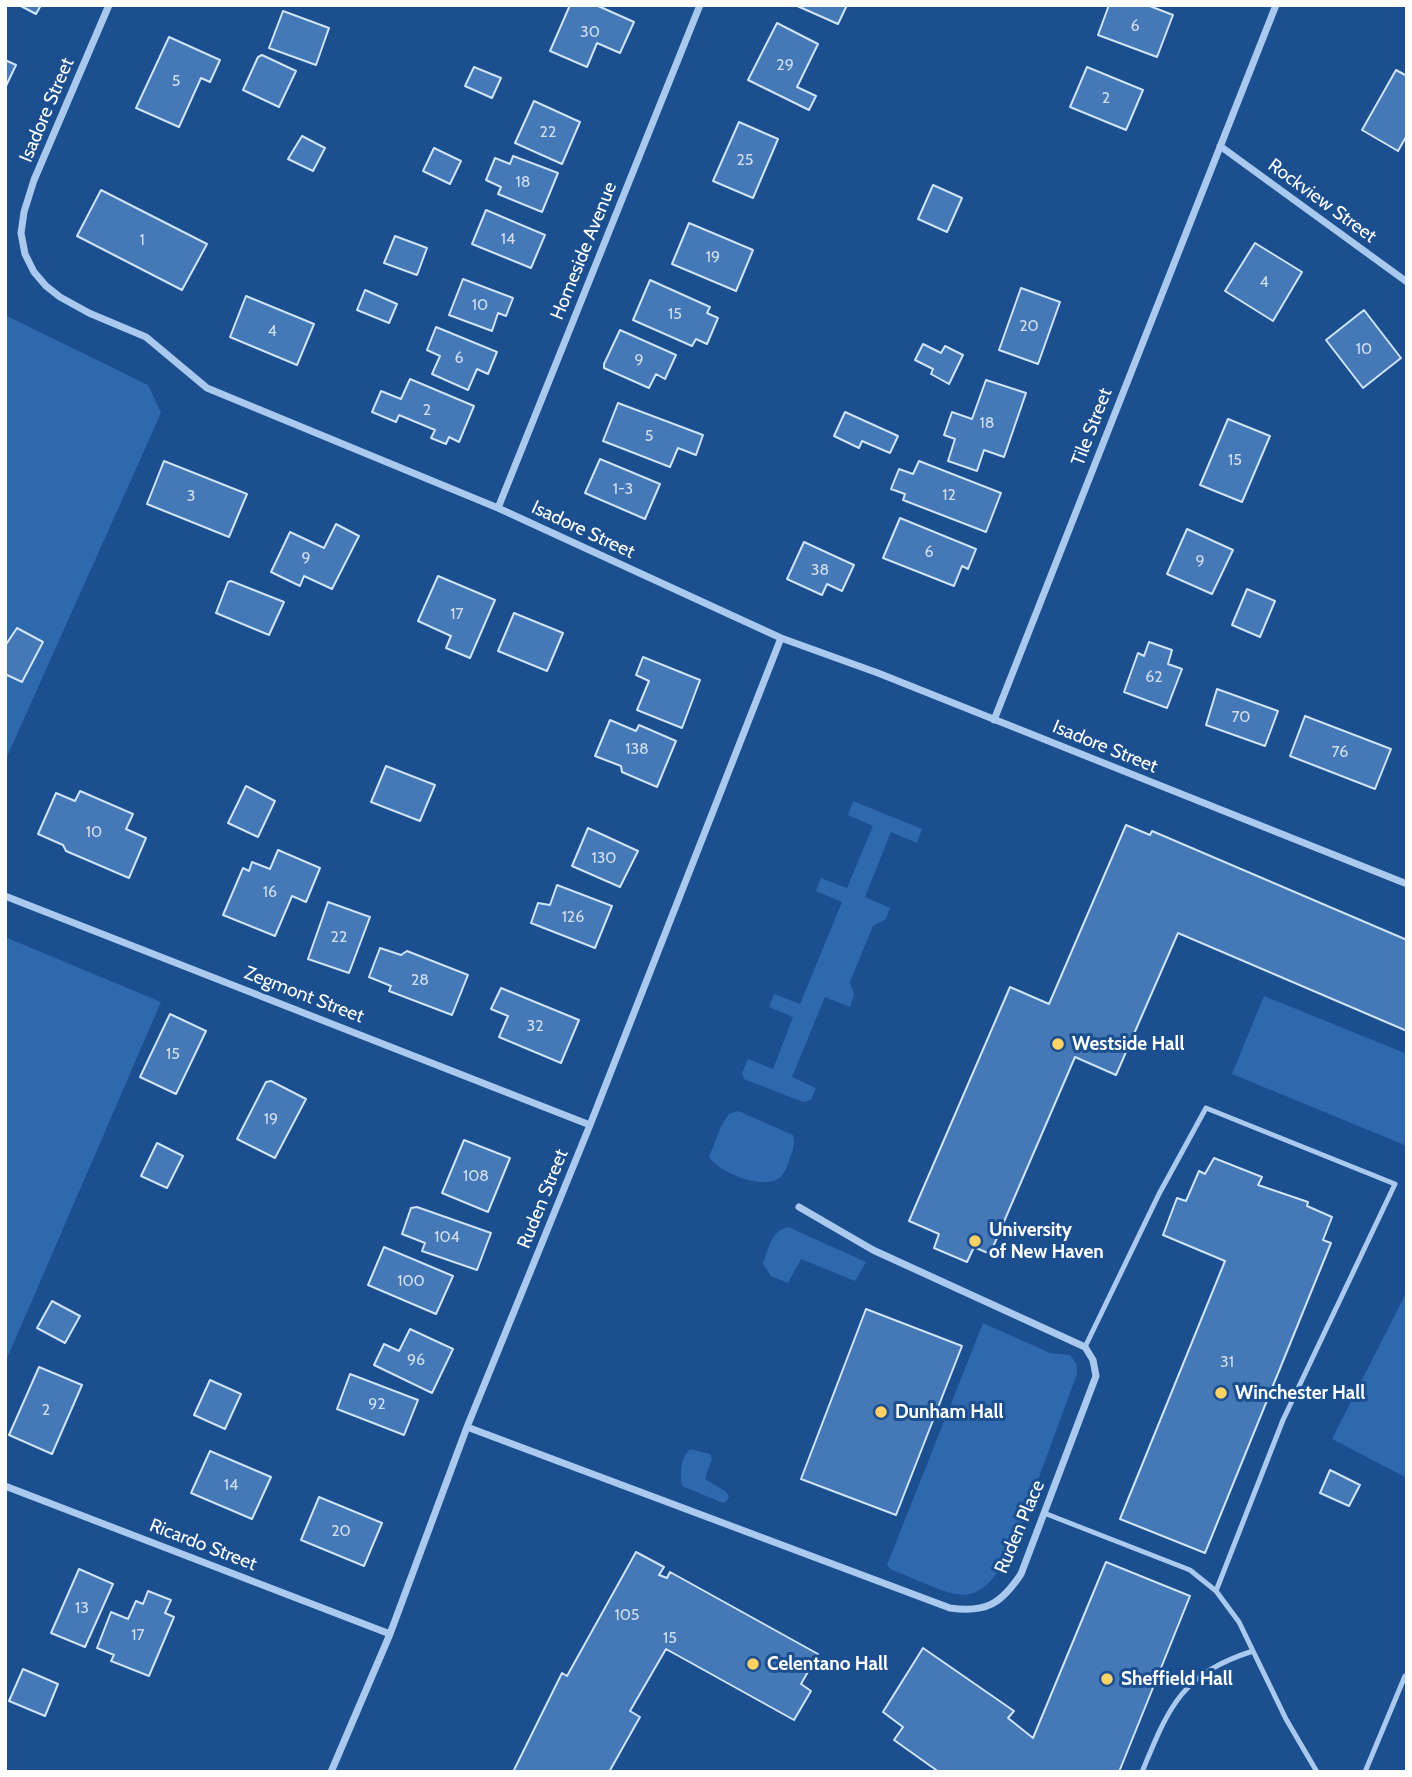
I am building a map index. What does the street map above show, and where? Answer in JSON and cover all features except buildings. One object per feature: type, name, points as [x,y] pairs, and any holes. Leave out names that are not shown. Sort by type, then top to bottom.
[{"type":"street","name":"Isadore Street","points":[[109,5],[34,180],[24,212],[21,233],[25,254],[34,272],[60,297],[89,313],[146,337],[207,388],[498,508],[781,638],[878,673],[1407,884]]},
{"type":"street","name":"Homeside Avenue","points":[[498,508],[700,5]]},
{"type":"street","name":"Tile Street","points":[[994,720],[1276,5]]},
{"type":"street","name":"Rockview Street","points":[[1220,146],[1407,282]]},
{"type":"street","name":"Ruden Street","points":[[331,1772],[390,1634],[467,1427],[590,1125],[781,638]]},
{"type":"street","name":"Zegmont Street","points":[[5,896],[590,1125]]},
{"type":"street","points":[[799,1208],[873,1250],[1084,1347]]},
{"type":"street","name":"Ruden Place","points":[[467,1427],[950,1608],[971,1611],[992,1605],[1008,1593],[1021,1574],[1096,1376],[1093,1360],[1084,1347]]},
{"type":"street","name":"Ricardo Street","points":[[5,1486],[390,1634]]},
{"type":"lane","points":[[1084,1347],[1159,1194],[1206,1108],[1395,1184],[1283,1420],[1216,1591]]},
{"type":"lane","points":[[1044,1513],[1190,1570],[1216,1591],[1239,1622],[1286,1719],[1317,1772]]},
{"type":"lane","points":[[1142,1772],[1164,1718],[1182,1691],[1208,1669],[1253,1651]]},
{"type":"lane","points":[[1365,1772],[1405,1676]]},
{"type":"shaded area","points":[[5,315],[148,385],[161,413],[5,761]]},
{"type":"shaded area","points":[[853,801],[922,829],[917,843],[891,832],[865,897],[890,908],[886,919],[873,926],[850,982],[854,995],[850,1007],[825,997],[792,1077],[816,1088],[811,1100],[803,1102],[744,1079],[742,1073],[748,1059],[773,1069],[793,1017],[769,1007],[774,994],[800,1004],[842,902],[816,891],[821,878],[847,888],[873,826],[848,815]]},
{"type":"shaded area","points":[[5,937],[161,1002],[5,1363]]},
{"type":"shaded area","points":[[1264,996],[1407,1054],[1407,1146],[1232,1074]]},
{"type":"shaded area","points":[[738,1111],[793,1135],[794,1144],[785,1170],[776,1180],[760,1182],[740,1177],[721,1168],[709,1157],[721,1126],[729,1114]]},
{"type":"shaded area","points":[[788,1227],[866,1262],[855,1281],[801,1259],[788,1283],[771,1276],[763,1264],[767,1252],[778,1232]]},
{"type":"shaded area","points":[[1407,1291],[1407,1478],[1332,1439]]},
{"type":"shaded area","points":[[983,1323],[1050,1353],[1070,1355],[1076,1363],[1077,1374],[1014,1545],[1000,1569],[987,1584],[975,1592],[962,1595],[933,1587],[892,1570],[887,1565]]},
{"type":"shaded area","points":[[690,1449],[710,1454],[712,1458],[705,1479],[725,1491],[729,1496],[727,1501],[723,1503],[682,1486],[682,1466]]},
{"type":"place","name":"Westside Hall","points":[[1058,1044]]},
{"type":"place","name":"University of New Haven","points":[[975,1241]]},
{"type":"place","name":"Winchester Hall","points":[[1221,1393]]},
{"type":"place","name":"Dunham Hall","points":[[881,1412]]},
{"type":"place","name":"Celentano Hall","points":[[753,1664]]},
{"type":"place","name":"Sheffield Hall","points":[[1107,1679]]}]
